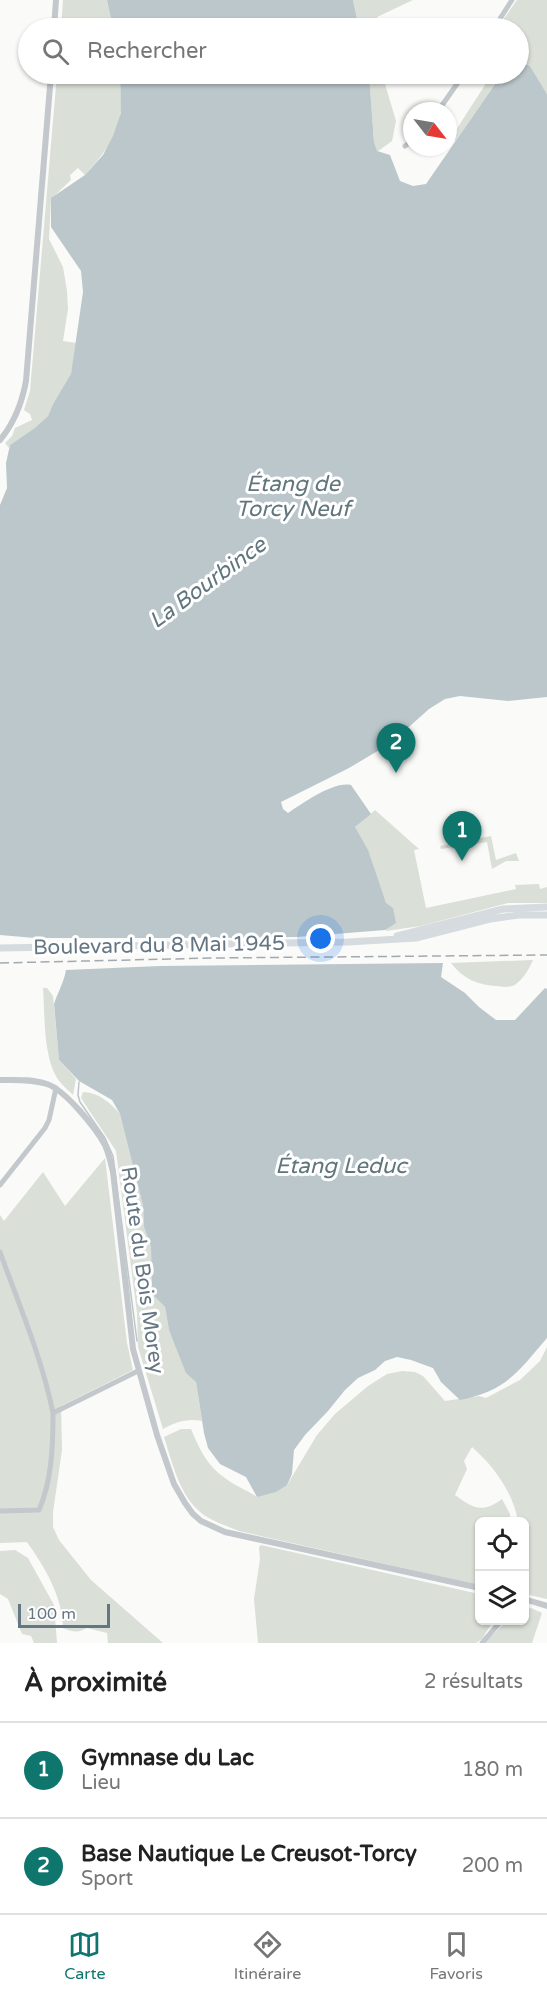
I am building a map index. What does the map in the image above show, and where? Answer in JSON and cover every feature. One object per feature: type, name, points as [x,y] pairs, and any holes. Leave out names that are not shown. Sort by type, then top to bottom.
[{"type":"main road","name":"Boulevard du 8 Mai 1945","points":[[389,939],[503,909],[547,907]]},
{"type":"main road","name":"Boulevard du 8 Mai 1945","points":[[0,948],[348,942],[416,938],[490,919],[519,915],[547,915]]},
{"type":"street","points":[[55,18],[56,0]]},
{"type":"street","points":[[500,18],[512,0]]},
{"type":"street","points":[[0,440],[18,411],[26,381],[50,84]]},
{"type":"street","points":[[444,102],[457,84]]},
{"type":"street","points":[[0,1080],[37,1082],[56,1088],[49,1120],[0,1185]]},
{"type":"street","name":"Route du Bois Morey","points":[[56,1088],[69,1099],[104,1143],[109,1155],[138,1371],[174,1484],[193,1514],[201,1521],[225,1532],[475,1587]]},
{"type":"street","points":[[0,1252],[47,1385],[52,1413],[53,1441],[46,1493],[39,1510],[0,1511]]},
{"type":"street","points":[[52,1413],[138,1371]]},
{"type":"street","points":[[529,1600],[547,1606]]},
{"type":"street","points":[[482,1643],[498,1625]]},
{"type":"shaded area","points":[[63,0],[107,0],[111,18],[62,18]]},
{"type":"shaded area","points":[[353,0],[413,0],[378,18],[357,18]]},
{"type":"shaded area","points":[[517,0],[547,0],[547,94],[529,66],[529,18],[504,18]]},
{"type":"shaded area","points":[[56,84],[120,84],[120,120],[108,146],[85,175],[78,168],[70,175],[71,180],[51,199],[49,239],[63,267],[67,291],[68,309],[63,341],[76,343],[71,375],[48,416],[9,448],[5,443],[12,436],[15,428],[32,420],[30,414],[24,410],[30,391]]},
{"type":"shaded area","points":[[370,84],[385,84],[396,121],[392,141],[377,152],[374,142]]},
{"type":"shaded area","points":[[486,84],[495,84],[457,139],[457,128]]},
{"type":"shaded area","points":[[375,810],[419,849],[414,850],[426,908],[516,889],[515,885],[539,884],[540,889],[547,887],[547,903],[508,903],[421,926],[386,931],[386,903],[355,827]]},
{"type":"shaded area","points":[[491,836],[496,860],[516,853],[519,861],[506,861],[492,869],[487,842],[441,849],[440,846]]},
{"type":"shaded area","points":[[533,960],[521,979],[507,987],[471,980],[451,963]]},
{"type":"shaded area","points":[[43,988],[47,988],[53,996],[59,1060],[76,1079],[73,1095],[52,1069],[46,1034]]},
{"type":"shaded area","points":[[83,1092],[89,1092],[104,1099],[120,1114],[143,1206],[144,1227],[151,1247],[152,1294],[165,1307],[169,1330],[196,1382],[202,1421],[181,1421],[163,1429],[138,1347],[137,1313],[116,1151],[81,1098]]},
{"type":"shaded area","points":[[105,1158],[127,1343],[133,1370],[61,1406],[62,1450],[53,1527],[59,1540],[91,1580],[163,1643],[108,1643],[107,1633],[87,1628],[75,1631],[63,1628],[56,1593],[27,1542],[0,1543],[0,1215],[4,1221],[43,1172],[65,1206]]},
{"type":"shaded area","points":[[547,1347],[547,1599],[529,1595],[529,1517],[517,1517],[507,1490],[488,1463],[472,1447],[464,1461],[467,1469],[455,1495],[473,1506],[483,1508],[502,1499],[510,1514],[510,1517],[475,1517],[475,1584],[239,1531],[216,1522],[191,1503],[179,1482],[164,1437],[181,1429],[191,1429],[213,1468],[229,1481],[257,1497],[287,1485],[317,1435],[335,1414],[368,1386],[387,1374],[402,1371],[415,1372],[423,1376],[445,1401],[479,1396],[486,1398],[520,1380],[540,1361]]},
{"type":"shaded area","points":[[261,1545],[475,1593],[475,1625],[491,1625],[482,1639],[476,1643],[258,1643],[254,1599],[260,1559],[259,1547]]},
{"type":"shaded area","points":[[15,1550],[28,1558],[54,1605],[57,1643],[34,1643],[31,1636],[22,1634],[8,1599],[0,1594],[0,1551]]},
{"type":"shaded area","points":[[529,1609],[542,1613],[532,1643],[484,1643],[503,1625],[529,1625]]},
{"type":"water","points":[[107,0],[353,0],[357,18],[111,18]]},
{"type":"water","name":"Étang de Torcy Neuf","points":[[530,66],[547,94],[547,697],[508,701],[460,696],[445,699],[429,709],[391,743],[349,768],[281,802],[283,809],[288,813],[328,789],[351,785],[371,814],[355,827],[368,850],[386,903],[393,908],[396,923],[385,930],[297,937],[220,938],[35,938],[0,935],[0,505],[7,488],[6,463],[10,445],[48,416],[71,374],[83,292],[81,271],[51,227],[51,198],[85,175],[103,155],[121,113],[120,84],[370,84],[374,142],[377,151],[390,155],[400,181],[413,186],[426,184],[445,156],[457,156],[457,139],[495,84],[529,84]]},
{"type":"water","name":"Étang Leduc","points":[[443,963],[441,977],[465,993],[496,1020],[515,1020],[545,988],[547,989],[547,1338],[510,1378],[489,1391],[460,1400],[441,1382],[433,1368],[397,1357],[385,1361],[375,1370],[358,1378],[345,1390],[305,1435],[294,1450],[292,1474],[287,1485],[276,1492],[257,1497],[246,1477],[220,1464],[208,1448],[196,1382],[186,1373],[169,1330],[165,1307],[152,1294],[151,1247],[144,1227],[143,1206],[120,1114],[112,1100],[79,1081],[59,1060],[54,1004],[66,970],[160,966]]},
{"type":"waterway","points":[[79,1082],[80,1102],[105,1138],[113,1156],[137,1341]]},
{"type":"railway","points":[[0,963],[213,958],[547,955]]},
{"type":"place","name":"Base Nautique Le Creusot-Torcy","points":[[396,773]]},
{"type":"place","name":"Gymnase du Lac","points":[[462,861]]},
{"type":"water label","name":"La Bourbince","points":[[207,582]]}]
